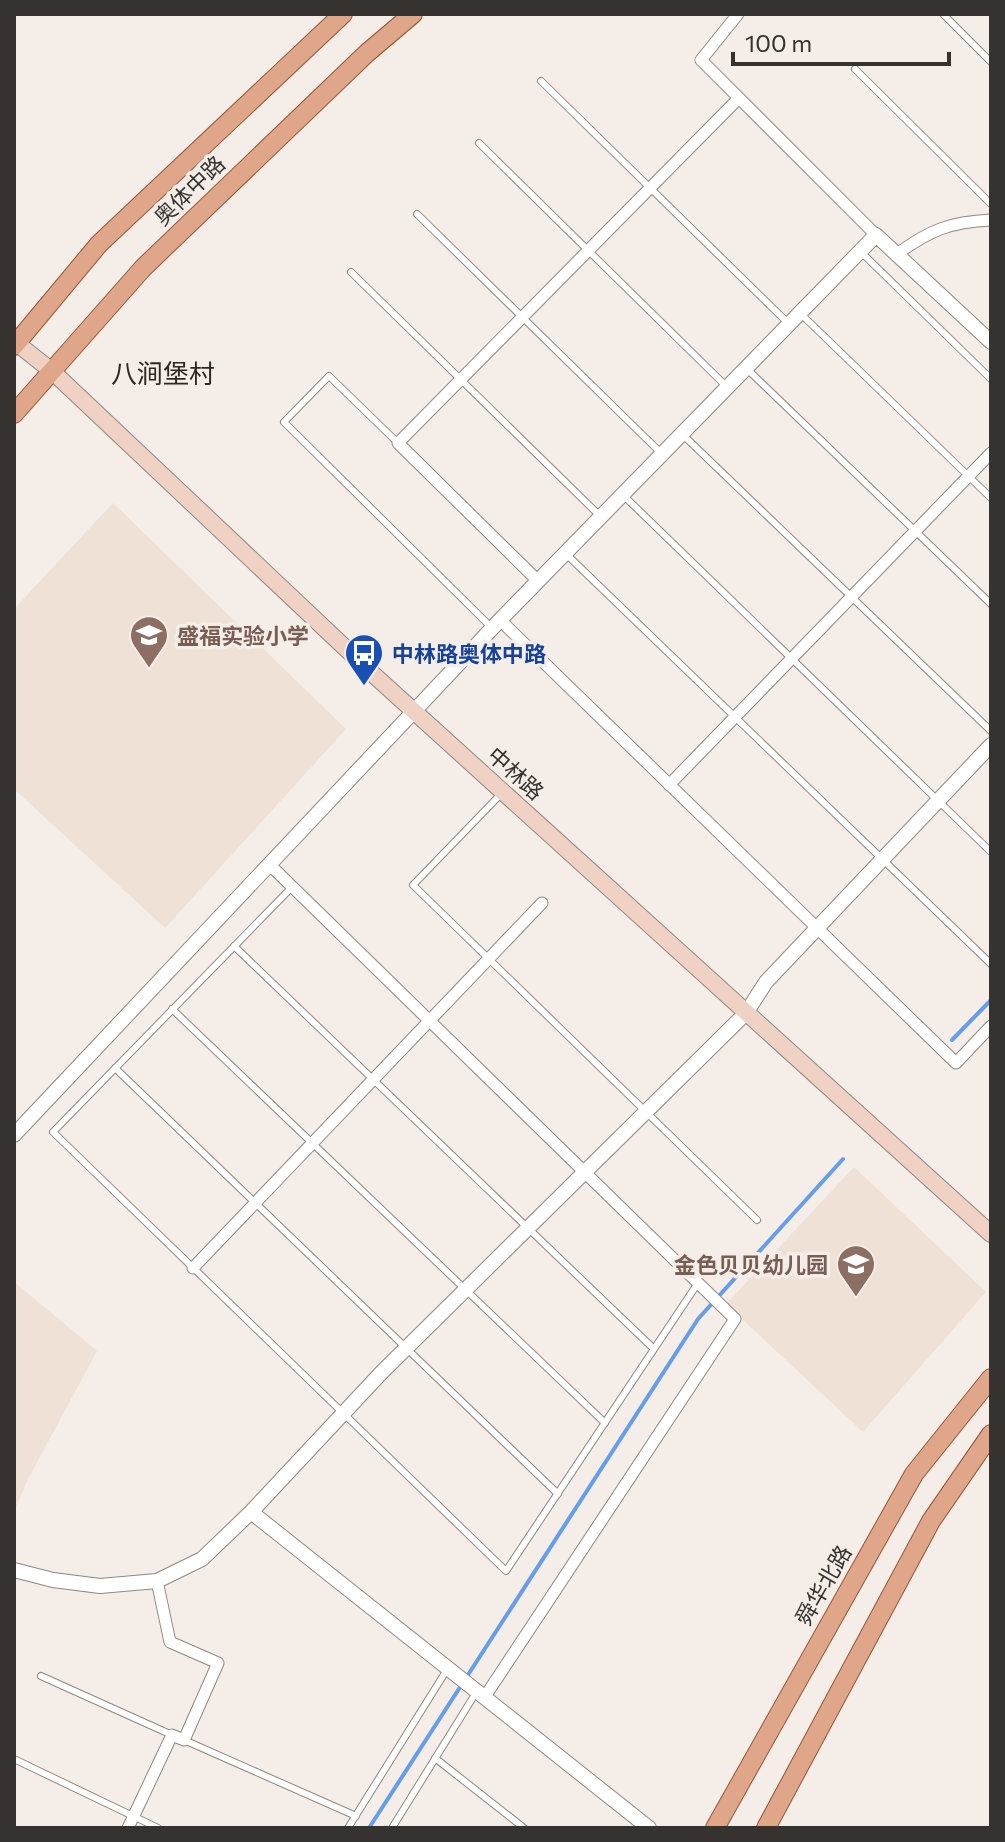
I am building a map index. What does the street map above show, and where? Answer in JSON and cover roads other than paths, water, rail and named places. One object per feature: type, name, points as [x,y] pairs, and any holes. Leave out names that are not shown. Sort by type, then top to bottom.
[{"type":"main road","name":"奥体中路","points":[[15,344],[99,244],[343,14]]},
{"type":"main road","name":"奥体中路","points":[[14,414],[143,268],[367,53],[413,14]]},
{"type":"main road","name":"中林路","points":[[15,344],[53,372],[364,665],[991,1234]]},
{"type":"main road","name":"舜华北路","points":[[715,1828],[914,1474],[991,1378]]},
{"type":"main road","points":[[766,1828],[931,1521],[991,1434]]},
{"type":"street","points":[[738,14],[701,60],[876,235],[991,342]]},
{"type":"street","points":[[538,581],[398,443],[739,98]]},
{"type":"street","points":[[897,254],[939,227],[991,220]]},
{"type":"street","points":[[14,1135],[496,624],[876,235]]},
{"type":"street","points":[[669,785],[991,453]]},
{"type":"street","points":[[496,624],[669,785],[956,1063],[991,1026]]},
{"type":"street","points":[[14,1570],[53,1580],[100,1586],[157,1581],[202,1559],[251,1512],[406,1348],[746,1013],[766,982],[991,745]]},
{"type":"street","points":[[270,865],[712,1293],[735,1319],[467,1683]]},
{"type":"street","points":[[193,1268],[542,903]]},
{"type":"street","points":[[251,1512],[649,1828]]},
{"type":"street","points":[[128,1828],[172,1735],[184,1740],[218,1663],[170,1642],[157,1581]]},
{"type":"lane","points":[[943,14],[991,62]]},
{"type":"lane","points":[[855,69],[991,204]]},
{"type":"lane","points":[[541,81],[650,188],[991,498]]},
{"type":"lane","points":[[479,143],[727,387]]},
{"type":"lane","points":[[417,214],[662,454]]},
{"type":"lane","points":[[860,251],[991,379]]},
{"type":"lane","points":[[351,272],[601,517]]},
{"type":"lane","points":[[746,368],[991,604]]},
{"type":"lane","points":[[398,443],[329,376],[284,422],[496,624]]},
{"type":"lane","points":[[682,434],[991,731]]},
{"type":"lane","points":[[622,495],[991,852]]},
{"type":"lane","points":[[565,553],[991,964]]},
{"type":"lane","points":[[504,792],[413,885],[757,1220]]},
{"type":"lane","points":[[292,887],[53,1132],[506,1571],[699,1281]]},
{"type":"lane","points":[[234,946],[654,1349]]},
{"type":"lane","points":[[172,1009],[605,1423]]},
{"type":"lane","points":[[115,1068],[558,1494]]},
{"type":"lane","points":[[41,1676],[172,1735]]},
{"type":"lane","points":[[404,1828],[394,1825],[435,1758],[467,1683]]},
{"type":"lane","points":[[348,1828],[467,1683]]},
{"type":"lane","points":[[184,1740],[356,1816]]},
{"type":"lane","points":[[435,1758],[524,1828]]},
{"type":"lane","points":[[14,1759],[158,1828]]},
{"type":"waterway","points":[[952,1040],[991,1000]]},
{"type":"waterway","points":[[369,1828],[698,1319],[843,1159]]},
{"type":"place","name":"盛福实验小学","points":[[149,669]]},
{"type":"place","name":"中林路奥体中路","points":[[364,687]]},
{"type":"place","name":"金色贝贝幼儿园","points":[[856,1298]]},
{"type":"district","name":"八涧堡村","points":[[163,372]]}]
